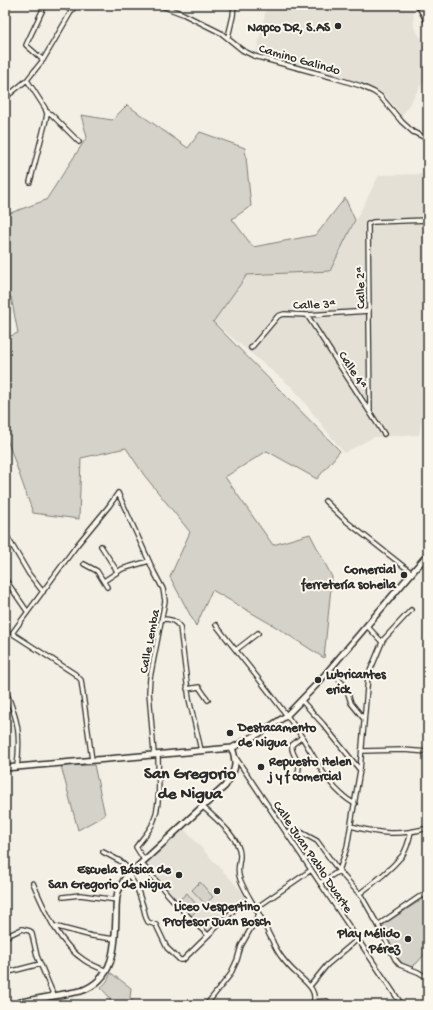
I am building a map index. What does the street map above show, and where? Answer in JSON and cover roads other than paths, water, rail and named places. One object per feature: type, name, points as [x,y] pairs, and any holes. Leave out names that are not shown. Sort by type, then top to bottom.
[{"type":"street","points":[[43,60],[26,45],[45,5]]},
{"type":"street","points":[[60,5],[72,10]]},
{"type":"street","points":[[5,98],[27,80],[43,60],[75,5]]},
{"type":"street","name":"Camino Galindo","points":[[159,5],[182,14],[228,37],[242,50],[254,56],[335,78],[361,86],[374,92],[380,96],[402,122],[413,132],[428,139]]},
{"type":"street","points":[[228,37],[234,5]]},
{"type":"street","points":[[419,5],[428,22]]},
{"type":"street","points":[[27,80],[46,111],[51,114],[79,142]]},
{"type":"street","points":[[30,182],[45,124],[46,111]]},
{"type":"street","name":"Calle 2ª","points":[[370,412],[368,224],[373,222],[428,220]]},
{"type":"street","name":"Calle 3ª","points":[[251,348],[278,316],[284,314],[307,315],[369,311]]},
{"type":"street","name":"Calle 4ª","points":[[307,315],[384,434]]},
{"type":"street","name":"Calle Lemba","points":[[43,592],[77,545],[118,493],[163,589],[165,601],[149,692],[156,754],[159,801],[152,826],[136,847],[143,861]]},
{"type":"street","points":[[325,501],[346,521],[412,573]]},
{"type":"street","points":[[5,533],[29,574],[43,592],[27,611],[13,634],[75,674],[81,680],[92,760]]},
{"type":"street","points":[[101,546],[117,571]]},
{"type":"street","points":[[5,768],[232,748],[260,733],[286,716],[330,670],[428,554]]},
{"type":"street","points":[[104,581],[117,571],[149,561]]},
{"type":"street","points":[[84,564],[97,570],[107,587]]},
{"type":"street","points":[[5,579],[27,611]]},
{"type":"street","points":[[320,883],[339,871],[347,846],[360,770],[368,676],[382,642],[411,610]]},
{"type":"street","points":[[163,619],[170,619],[177,622],[180,627],[187,689],[200,750]]},
{"type":"street","points":[[216,625],[302,737],[339,793],[345,799],[355,804]]},
{"type":"street","points":[[368,626],[382,642]]},
{"type":"street","points":[[236,650],[258,633]]},
{"type":"street","points":[[330,670],[346,687],[351,703],[364,719]]},
{"type":"street","points":[[187,689],[199,687],[208,700]]},
{"type":"street","points":[[5,689],[18,722],[19,740],[17,767]]},
{"type":"street","points":[[301,700],[323,724],[360,770]]},
{"type":"street","points":[[297,775],[300,769],[299,762],[291,749],[292,745],[302,737]]},
{"type":"street","points":[[14,1005],[21,1002],[75,993],[88,989],[100,981],[109,967],[115,939],[118,892],[130,873],[225,786],[232,776],[235,766],[236,758],[232,748]]},
{"type":"street","points":[[362,751],[403,750],[428,752]]},
{"type":"street","name":"Calle Juan Pablo Duarte","points":[[236,758],[402,1005]]},
{"type":"street","points":[[203,807],[223,826],[239,847],[240,856],[238,872],[249,899],[256,908],[270,938],[282,958],[295,973],[310,986],[314,995],[313,1003],[327,1001],[331,1005]]},
{"type":"street","points":[[351,826],[372,832],[394,833],[411,832],[428,828]]},
{"type":"street","points":[[286,833],[292,830],[297,830],[317,841],[339,871],[359,894],[378,925],[395,959],[400,965],[418,972],[428,978]]},
{"type":"street","points":[[359,894],[372,885],[402,855],[408,844],[411,832]]},
{"type":"street","points":[[103,852],[120,861],[130,873],[138,890],[148,922],[156,926],[167,948],[180,960],[183,960],[237,907],[249,899]]},
{"type":"street","points":[[143,861],[178,906],[208,935]]},
{"type":"street","points":[[256,908],[311,870]]},
{"type":"street","points":[[33,883],[59,934],[78,955],[93,965],[107,971]]},
{"type":"street","points":[[378,925],[419,898],[428,894]]},
{"type":"street","points":[[63,897],[80,896],[117,900]]},
{"type":"street","points":[[206,1005],[230,975],[237,960],[241,946],[259,914]]},
{"type":"street","points":[[54,926],[92,936],[115,939]]},
{"type":"street","points":[[5,936],[22,929],[30,931],[40,964],[54,996]]},
{"type":"street","points":[[310,986],[327,965],[358,939]]},
{"type":"street","points":[[5,973],[40,964]]},
{"type":"place","name":"Napco DR, S.AS","points":[[338,26]]},
{"type":"place","name":"Comercial ferretería soheila","points":[[404,575]]},
{"type":"place","name":"Lubricantes erick","points":[[318,680]]},
{"type":"place","name":"Destacamento de Nigua","points":[[230,733]]},
{"type":"place","name":"Repuesto Helen j y f comercial","points":[[261,767]]},
{"type":"place","name":"Escuela Básica de San Gregorio de Nigua","points":[[179,875]]},
{"type":"place","name":"Liceo Vespertino Profesor Juan Bosch","points":[[217,891]]},
{"type":"place","name":"Play Mélido Pérez","points":[[408,939]]},
{"type":"district","name":"San Gregorio de Nigua","points":[[190,782]]}]
